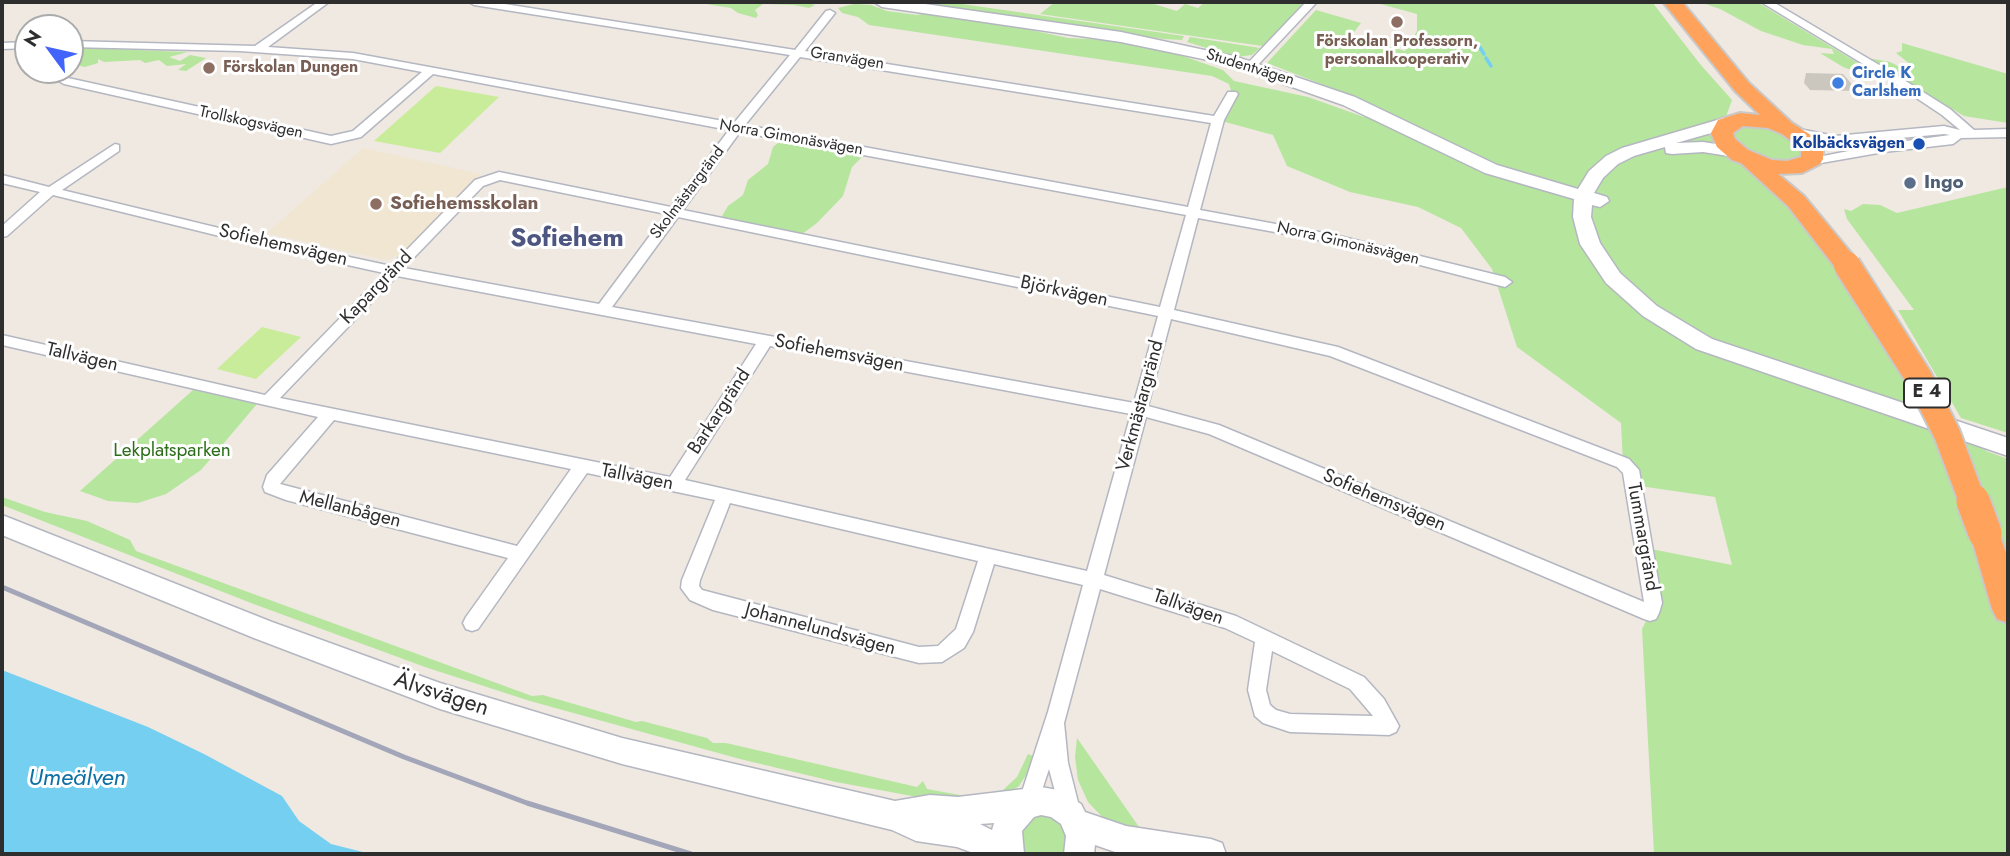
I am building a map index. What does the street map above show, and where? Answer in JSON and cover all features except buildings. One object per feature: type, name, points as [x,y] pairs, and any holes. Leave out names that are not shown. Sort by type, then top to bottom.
[{"type":"highway","points":[[1659,2],[1702,57],[1739,98],[1744,110],[1722,133],[1725,142],[1741,155],[1768,166],[1805,165]]},
{"type":"highway","name":"E 4","points":[[1671,2],[1742,87],[1812,146],[1814,154],[1795,175],[1797,184],[1914,346],[1945,399],[2008,559]]},
{"type":"highway","points":[[1735,121],[1771,122],[1795,131]]},
{"type":"highway","name":"E 4","points":[[1741,155],[1796,201],[1847,256],[1919,378],[1947,434],[1985,533],[2008,609]]},
{"type":"main road","name":"Studentvägen","points":[[882,2],[1121,37],[1251,66],[1349,101],[1490,169],[1591,199]]},
{"type":"main road","points":[[1591,199],[1595,175],[1619,156],[1638,148],[1735,121]]},
{"type":"main road","points":[[1741,155],[1723,149],[1686,147],[1643,157],[1612,177],[1591,199],[1582,217],[1590,244],[1606,269],[1639,302],[1675,328],[1704,344],[2008,447]]},
{"type":"main road","name":"Älvsvägen","points":[[2,525],[263,630],[440,696],[636,754],[895,816],[916,826],[957,832],[977,838],[1007,854]]},
{"type":"main road","name":"Älvsvägen","points":[[895,816],[930,810],[958,812],[1041,801],[1058,804],[1075,819]]},
{"type":"main road","points":[[1007,854],[1006,834],[1009,823],[1026,805]]},
{"type":"main road","points":[[1075,819],[1081,835],[1079,854]]},
{"type":"main road","points":[[1075,819],[1126,841],[1211,854]]},
{"type":"street","points":[[258,48],[324,2]]},
{"type":"street","name":"Granvägen","points":[[474,2],[1218,120]]},
{"type":"street","points":[[1292,2],[1310,4]]},
{"type":"street","points":[[1766,2],[1946,112],[1965,133]]},
{"type":"street","points":[[1251,66],[1310,4]]},
{"type":"street","name":"Skolmästargränd","points":[[602,310],[737,128],[830,13]]},
{"type":"street","name":"Norra Gimonäsvägen","points":[[84,44],[258,48],[353,56],[1335,239],[1505,282]]},
{"type":"street","name":"Trollskogsvägen","points":[[82,84],[331,140],[357,134],[430,71]]},
{"type":"street","name":"Verkmästargränd","points":[[1026,805],[1055,721],[1218,120],[1232,94]]},
{"type":"street","points":[[1795,131],[1835,140],[1933,131],[2008,132]]},
{"type":"street","points":[[1805,165],[1884,148],[1953,140],[1965,133]]},
{"type":"street","points":[[2,233],[52,191],[115,148]]},
{"type":"street","name":"Björkvägen","points":[[489,178],[499,176],[674,211],[1167,313],[1333,351],[1623,463]]},
{"type":"street","name":"Kapargränd","points":[[268,401],[480,183],[489,178]]},
{"type":"street","name":"Sofiehemsvägen","points":[[2,179],[394,271],[1140,410],[1213,429],[1650,614]]},
{"type":"street","name":"Tallvägen","points":[[2,340],[268,401],[674,484],[1094,580],[1210,614],[1265,638],[1357,683],[1377,705],[1389,726],[1290,723],[1270,717],[1262,709],[1257,690],[1265,638]]},
{"type":"street","name":"Barkargränd","points":[[674,484],[766,340]]},
{"type":"street","name":"Mellanbågen","points":[[330,414],[273,480],[271,487],[520,554]]},
{"type":"street","name":"Tummargränd","points":[[1623,463],[1630,470],[1646,548],[1653,603],[1650,614]]},
{"type":"street","points":[[472,623],[582,467]]},
{"type":"street","name":"Johannelundsvägen","points":[[724,497],[691,580],[690,588],[696,595],[713,602],[919,656],[942,654],[957,642],[964,632],[988,557]]},
{"type":"street","name":"Verkmästargränd","points":[[1055,721],[1058,763],[1075,819]]},
{"type":"shaded area","name":"Sofiehemsskolan","points":[[363,148],[481,174],[401,255],[385,260],[267,233]]},
{"type":"green space","points":[[694,2],[805,2],[815,5],[809,8],[763,4],[755,10],[758,15],[756,18],[731,8]]},
{"type":"green space","points":[[912,2],[948,2],[1184,36],[1182,40],[1163,39]]},
{"type":"green space","points":[[1055,2],[1147,2],[1177,11],[1185,4],[1198,8],[1205,2],[1292,2],[1308,6],[1269,47],[1040,14]]},
{"type":"green space","points":[[1373,2],[1652,2],[1732,100],[1723,125],[1735,152],[1782,177],[1841,265],[1935,431],[2008,459],[2008,854],[1654,854],[1642,629],[1650,613],[1646,548],[1732,565],[1715,497],[1633,485],[1623,463],[1621,423],[1517,347],[1492,269],[1461,228],[1418,207],[1350,192],[1287,166],[1273,135],[1218,120],[1232,94],[1229,84],[1212,76],[869,25],[858,17],[842,13],[838,8],[854,4],[871,5],[887,11],[917,15],[937,10],[1068,38],[1112,40],[1177,54],[1223,70],[1234,81],[1308,97],[1364,117],[1370,103],[1267,63],[1316,10],[1361,23],[1351,36],[1405,51],[1417,31],[1417,14]]},
{"type":"green space","points":[[1700,2],[1757,2],[1873,72],[1874,76],[1843,67],[1820,53],[1834,54],[1832,49],[1803,45],[1761,31],[1720,9]]},
{"type":"green space","points":[[1190,37],[1260,48],[1252,55],[1236,57],[1187,42]]},
{"type":"green space","points":[[1902,43],[2008,74],[2008,123],[1964,116],[1868,58],[1890,62],[1904,69],[1915,68],[1896,53],[1902,51]]},
{"type":"green space","points":[[84,48],[188,52],[169,57],[180,61],[190,55],[206,58],[186,71],[178,70],[186,64],[167,66],[159,60],[145,63],[140,60],[104,62],[98,59],[98,63],[85,67]]},
{"type":"green space","points":[[436,86],[499,97],[440,153],[374,141]]},
{"type":"green space","points":[[1754,125],[1776,130],[1799,146],[1799,156],[1785,162],[1775,162],[1752,155],[1732,138],[1737,128]]},
{"type":"green space","points":[[785,137],[867,152],[852,167],[843,196],[817,223],[798,237],[724,222],[722,216],[728,206],[743,195],[748,180],[768,164],[773,147]]},
{"type":"green space","points":[[2008,187],[2008,433],[1961,418],[1898,310],[1914,310],[1847,219],[1844,209],[1851,211],[1863,204],[1880,205],[1897,213]]},
{"type":"green space","points":[[262,327],[301,337],[256,379],[217,369]]},
{"type":"green space","name":"Lekplatsparken","points":[[193,390],[257,404],[201,470],[166,494],[138,503],[108,501],[80,491]]},
{"type":"green space","points":[[2,497],[45,512],[87,521],[130,540],[136,551],[532,696],[543,695],[636,722],[642,721],[707,738],[713,743],[726,743],[917,787],[923,781],[927,789],[965,796],[984,796],[1003,790],[1017,777],[1028,754],[1033,756],[1030,769],[1019,786],[1005,796],[923,798],[836,782],[740,759],[530,701],[425,667],[251,603],[2,505]]},
{"type":"green space","points":[[1077,738],[1146,837],[1107,822],[1088,802],[1078,780],[1075,757]]},
{"type":"green space","points":[[1041,801],[1081,847],[1079,854],[1009,854],[1006,846]]},
{"type":"water","name":"Umeälven","points":[[2,670],[148,727],[204,754],[282,796],[299,821],[331,844],[371,854],[2,854]]},
{"type":"waterway","points":[[1444,44],[1479,46],[1484,54]]},
{"type":"waterway","points":[[1486,58],[1491,66]]},
{"type":"railway","points":[[2,587],[404,757],[527,803],[691,854]]},
{"type":"place","name":"Förskolan Professorn, personalkooperativ","points":[[1397,22]]},
{"type":"place","name":"Förskolan Dungen","points":[[209,68]]},
{"type":"place","name":"Circle K Carlshem","points":[[1838,83]]},
{"type":"place","name":"Kolbäcksvägen","points":[[1919,144]]},
{"type":"place","name":"Ingo","points":[[1910,183]]},
{"type":"place","name":"Sofiehemsskolan","points":[[376,204]]},
{"type":"district","name":"Sofiehem","points":[[567,240]]}]
